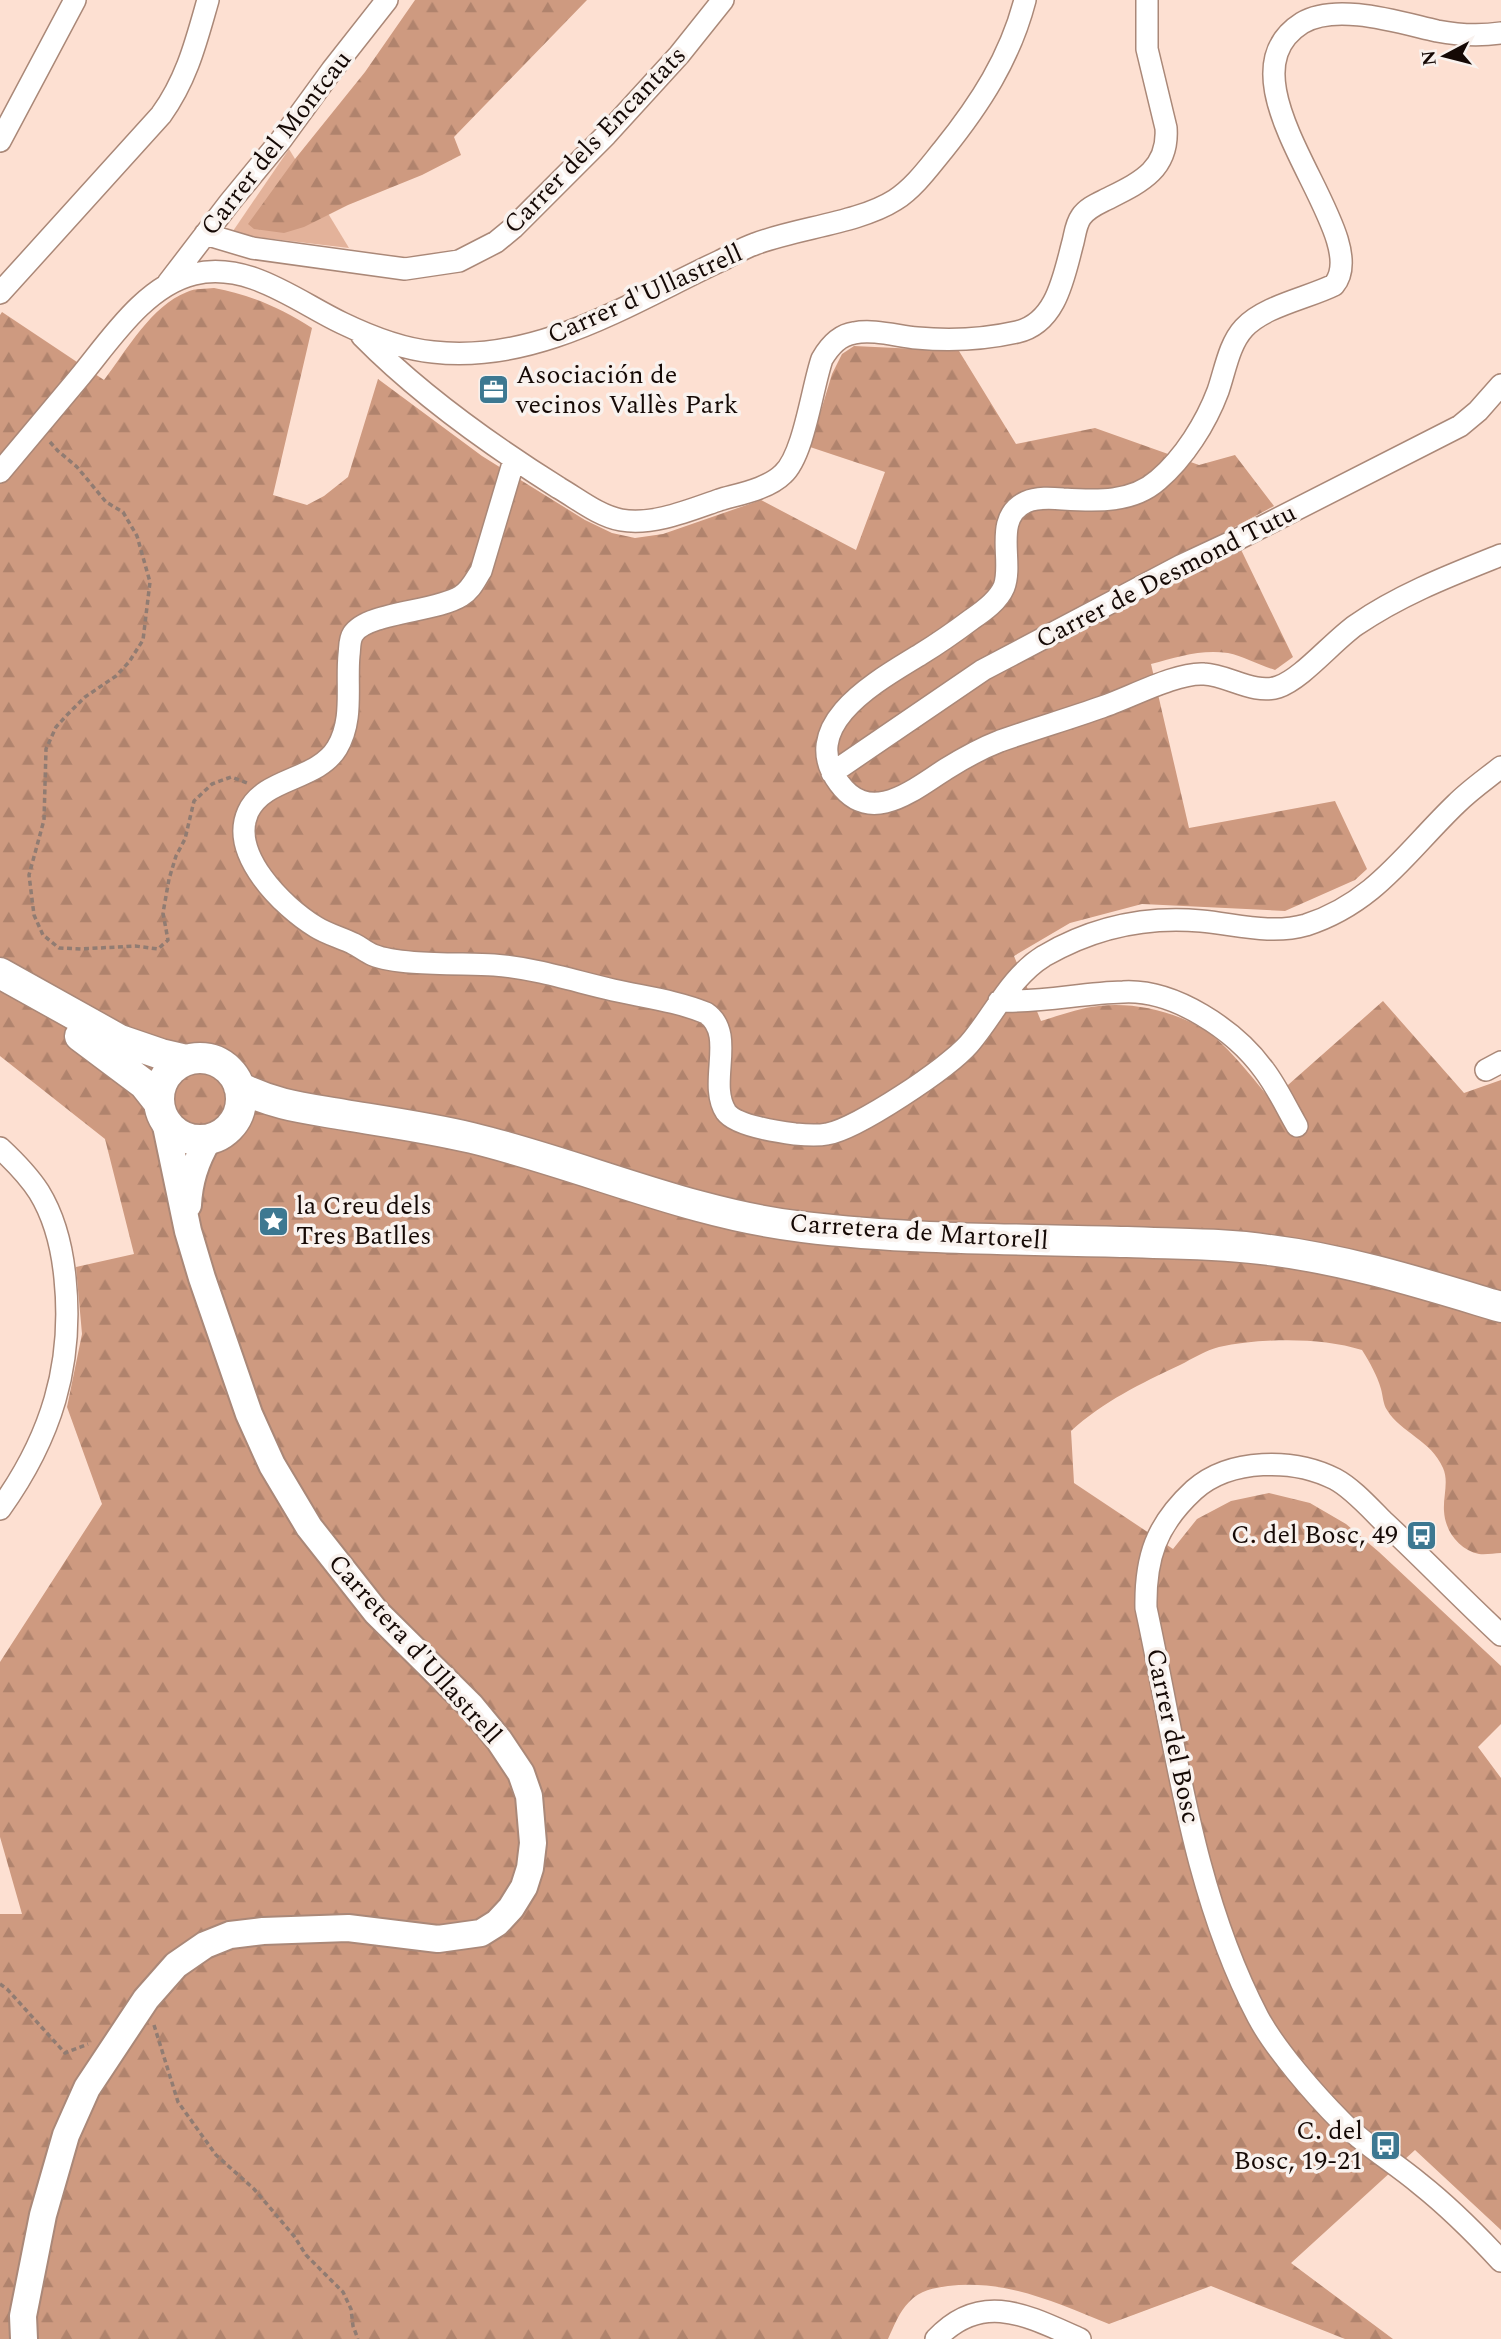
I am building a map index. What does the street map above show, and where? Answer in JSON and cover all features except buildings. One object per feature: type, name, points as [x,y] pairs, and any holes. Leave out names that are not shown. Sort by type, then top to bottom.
[{"type":"main road","name":"Carretera de Martorell","points":[[3,987],[120,1040],[161,1054],[187,1060],[205,1058],[223,1064],[235,1077],[239,1087],[278,1104],[302,1110]]},
{"type":"main road","name":"Carretera de Martorell","points":[[3,987],[111,1058],[145,1084],[170,1128],[186,1138],[218,1134],[256,1120],[302,1110],[318,1110],[421,1127],[472,1139],[560,1162],[741,1217],[799,1227],[930,1237],[1266,1249],[1338,1260],[1501,1307]]},
{"type":"main road","points":[[162,1112],[159,1094],[165,1077],[178,1064],[187,1060]]},
{"type":"main road","points":[[218,1134],[239,1113],[239,1087]]},
{"type":"street","points":[[0,141],[75,0]]},
{"type":"street","points":[[0,293],[161,116],[185,78],[208,0]]},
{"type":"street","name":"Carrer del Montcau","points":[[165,286],[281,141],[387,0]]},
{"type":"street","name":"Carrer dels Encantats","points":[[205,234],[253,248],[405,269],[459,261],[477,253],[513,228],[606,135],[679,55],[723,0]]},
{"type":"street","name":"Carrer d'Ullastrell","points":[[165,286],[195,274],[211,272],[255,278],[355,329],[384,341],[433,352],[467,354],[514,348],[579,329],[754,244],[870,212],[894,201],[912,186],[932,163],[966,121],[990,85],[1011,45],[1025,0]]},
{"type":"street","points":[[355,329],[426,395],[514,460],[570,495],[619,520],[632,521],[667,515],[746,492],[783,474],[795,455],[822,359],[828,349],[844,335],[856,332],[921,338],[977,338],[1027,329],[1054,303],[1079,219],[1092,206],[1144,178],[1163,158],[1167,140],[1166,128],[1147,49],[1147,0]]},
{"type":"street","points":[[1501,33],[1461,34],[1438,31],[1395,19],[1336,15],[1304,22],[1285,37],[1275,62],[1274,85],[1285,124],[1337,238],[1342,262],[1339,278],[1334,285],[1265,314],[1244,328],[1206,416],[1189,443],[1156,483],[1136,494],[1114,500],[1048,498],[1025,502],[1018,508],[1007,524],[1005,585],[996,600],[936,645],[874,683],[850,704],[839,716],[829,734],[828,755],[832,773],[845,791],[858,799],[887,803],[910,794],[947,768],[996,743],[1180,677],[1203,673],[1264,689],[1278,687],[1292,679],[1355,625],[1378,611],[1416,590],[1501,555]]},
{"type":"street","points":[[0,472],[134,313],[165,286]]},
{"type":"street","name":"Carrer de Desmond Tutu","points":[[832,773],[983,670],[1180,566],[1460,426],[1478,411],[1501,385]]},
{"type":"street","points":[[514,460],[481,571],[471,587],[446,603],[379,619],[355,632],[351,640],[348,664],[348,719],[337,747],[319,766],[263,795],[248,811],[244,842],[268,886],[288,906],[316,927],[373,955],[394,960],[498,965],[706,1013],[715,1019],[719,1029],[720,1088],[723,1104],[727,1113],[744,1123],[794,1134],[812,1135],[827,1134],[860,1121],[912,1089],[968,1045],[999,1001],[1033,963],[1068,942],[1108,927],[1167,920],[1199,921],[1243,928],[1290,928],[1332,914],[1380,884],[1455,804],[1501,767]]},
{"type":"street","points":[[999,1001],[1024,1002],[1126,991],[1168,999],[1186,1006],[1246,1049],[1264,1070],[1297,1126]]},
{"type":"street","name":"Carretera d'Ullastrell","points":[[23,2339],[23,2316],[43,2215],[66,2135],[87,2088],[146,1999],[176,1965],[205,1945],[230,1935],[284,1928],[361,1929],[438,1939],[481,1933],[497,1923],[511,1909],[524,1887],[533,1843],[529,1796],[521,1773],[499,1740],[471,1706],[376,1612],[309,1527],[272,1465],[240,1388],[188,1231],[162,1112]]},
{"type":"street","name":"Carretera d'Ullastrell","points":[[188,1231],[188,1192],[195,1166],[218,1134]]},
{"type":"street","points":[[0,1148],[22,1168],[39,1192],[55,1226],[64,1265],[69,1311],[67,1344],[50,1420],[23,1477],[0,1508]]},
{"type":"street","name":"Carrer del Bosc","points":[[1501,1635],[1425,1560],[1337,1480],[1300,1468],[1282,1465],[1247,1467],[1229,1471],[1206,1482],[1186,1497],[1166,1522],[1150,1557],[1146,1608],[1193,1833],[1219,1926],[1259,2020],[1294,2067],[1342,2122],[1380,2155],[1420,2183],[1501,2261]]},
{"type":"street","points":[[936,2339],[958,2320],[996,2310],[1032,2319],[1080,2339]]},
{"type":"path","points":[[38,426],[58,452],[77,467],[106,502],[123,512],[137,536],[150,582],[143,640],[116,676],[85,697],[56,727],[46,749],[44,820],[29,875],[34,915],[43,935],[59,948],[135,946],[158,949],[168,940],[163,914],[169,879],[185,839],[194,801],[212,784],[231,777],[243,780],[263,795]]},
{"type":"path","points":[[0,1984],[65,2053],[92,2043]]},
{"type":"path","points":[[146,1999],[178,2102],[216,2155],[254,2189],[294,2236],[306,2255],[343,2292],[351,2309],[358,2339]]},
{"type":"shaded area","points":[[289,149],[349,248],[231,234]]},
{"type":"green space","points":[[415,0],[587,0],[454,137],[461,155],[304,227],[284,233],[254,229],[248,224],[295,159],[365,72]]},
{"type":"green space","points":[[214,288],[265,303],[312,328],[273,495],[307,505],[324,496],[348,477],[378,379],[482,456],[585,520],[612,533],[635,538],[663,534],[761,500],[856,550],[885,472],[810,447],[832,374],[842,354],[854,346],[959,351],[1016,444],[1095,428],[1199,465],[1235,455],[1274,506],[1231,529],[1293,657],[1275,670],[1234,654],[1218,652],[1189,654],[1151,664],[1189,828],[1335,801],[1367,869],[1355,880],[1285,911],[1142,904],[1070,923],[1014,956],[1041,1021],[1099,1006],[1131,1006],[1164,1012],[1209,1033],[1234,1056],[1271,1100],[1383,1001],[1464,1093],[1501,1080],[1501,1553],[1472,1552],[1454,1538],[1445,1518],[1446,1478],[1443,1468],[1431,1450],[1400,1425],[1387,1410],[1377,1379],[1362,1350],[1328,1343],[1291,1340],[1219,1347],[1204,1352],[1123,1394],[1071,1431],[1074,1483],[1173,1549],[1197,1519],[1231,1501],[1269,1493],[1310,1503],[1346,1524],[1379,1552],[1501,1666],[1501,1724],[1478,1747],[1501,1778],[1501,2230],[1415,2150],[1291,2263],[1393,2339],[1345,2339],[1211,2286],[1109,2324],[1031,2294],[970,2285],[927,2290],[918,2295],[902,2310],[888,2339],[0,2339],[0,1914],[22,1914],[0,1837],[0,1662],[102,1504],[67,1407],[82,1334],[76,1267],[134,1254],[105,1139],[0,1056],[0,315],[2,312],[104,380],[141,330],[162,307],[190,291]]},
{"type":"place","name":"Asociación de vecinos Vallès Park","points":[[493,390]]},
{"type":"place","name":"la Creu dels Tres Batlles","points":[[273,1221]]},
{"type":"place","name":"C. del Bosc, 49","points":[[1421,1535]]},
{"type":"place","name":"C. del Bosc, 19-21","points":[[1386,2146]]}]
